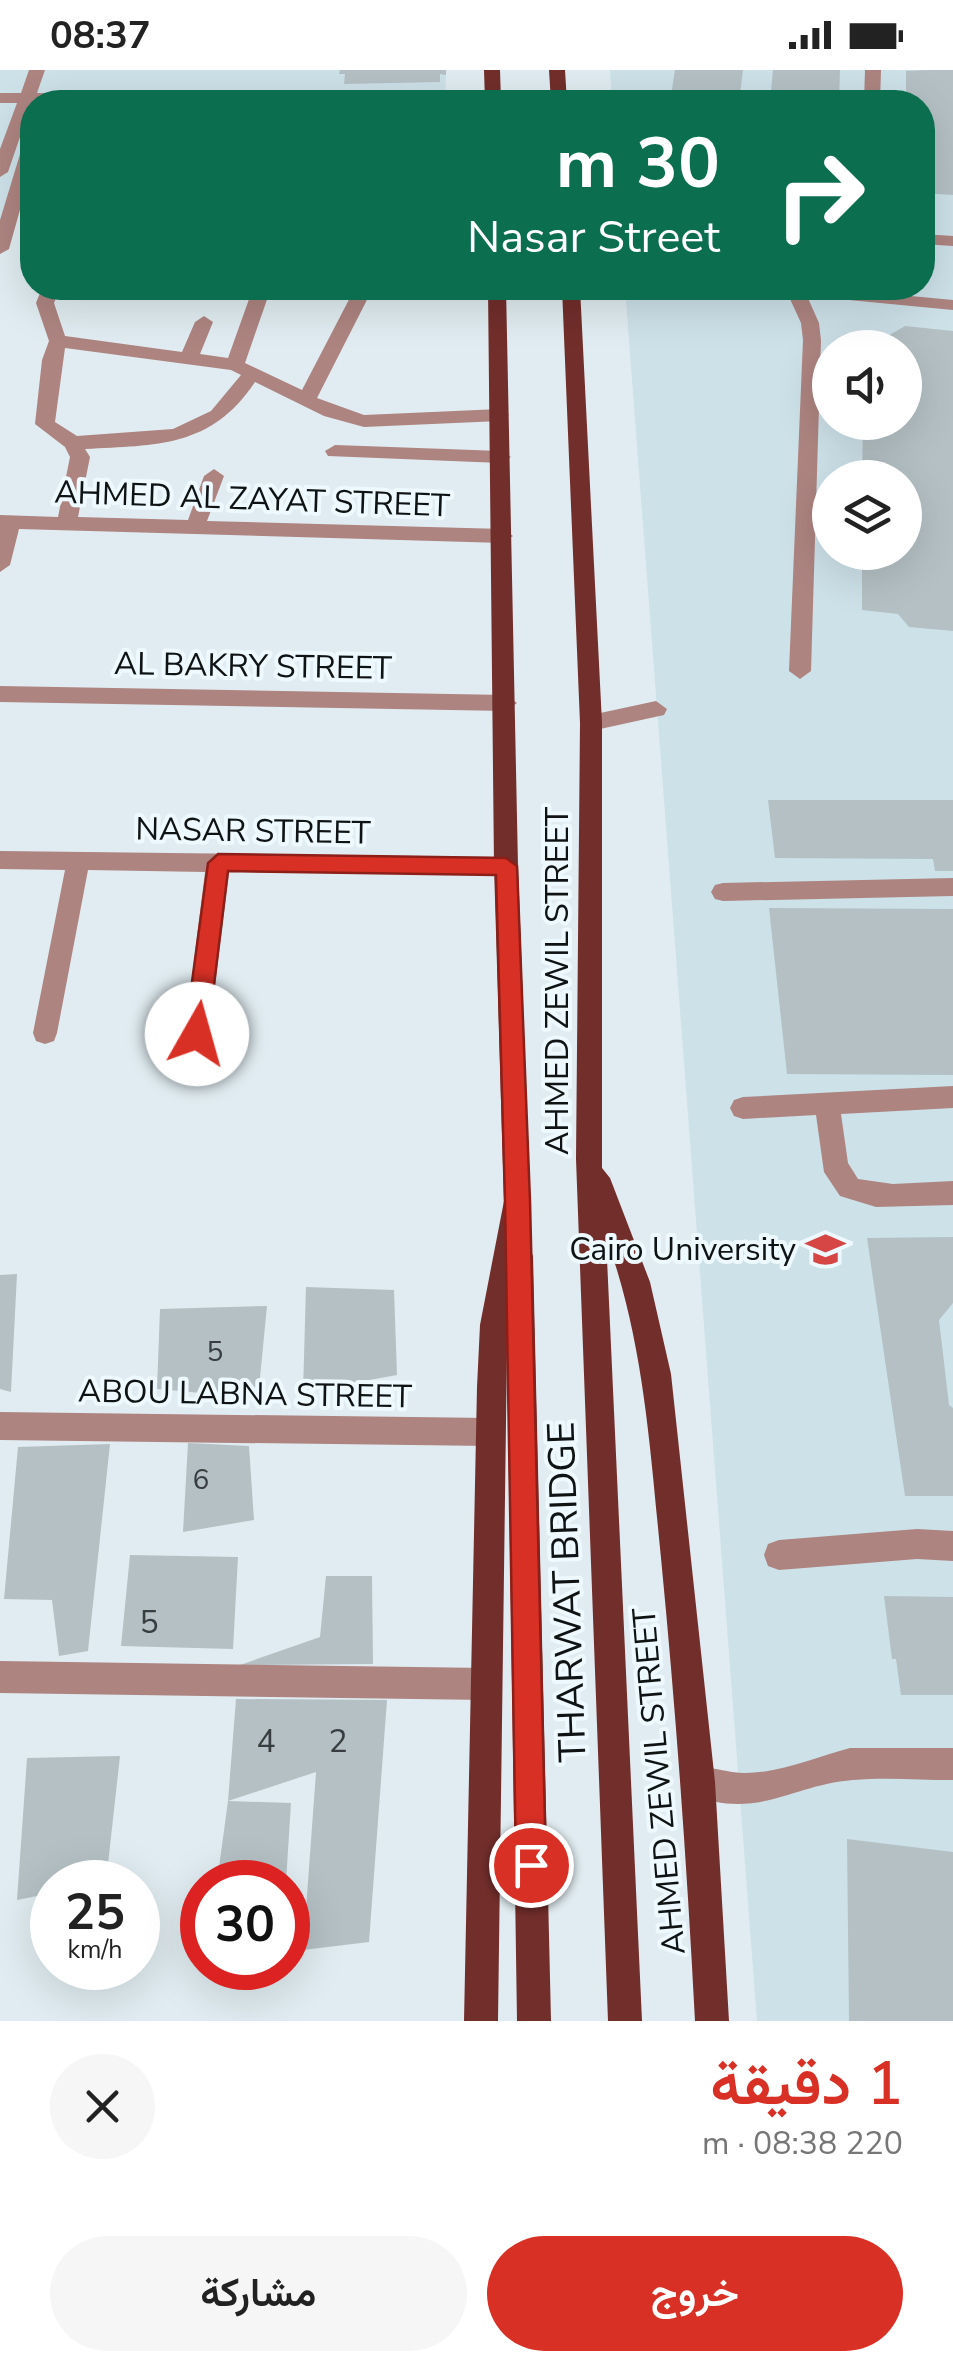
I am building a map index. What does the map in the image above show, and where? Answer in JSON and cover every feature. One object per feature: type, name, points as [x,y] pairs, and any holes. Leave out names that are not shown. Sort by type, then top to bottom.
[{"type":"main road","name":"AHMED ZEWIL STREET","points":[[481,2021],[494,1326],[518,1201],[506,866],[497,300]]},
{"type":"main road","name":"AHMED ZEWIL STREET","points":[[572,300],[592,723],[589,1159],[619,1232],[649,1327],[699,1782],[712,2021]]},
{"type":"main road","name":"THARWAT BRIDGE","points":[[589,1159],[625,2021]]},
{"type":"main road","name":"THARWAT BRIDGE","points":[[518,1201],[534,2021]]},
{"type":"street","points":[[1,166],[20,116]]},
{"type":"street","points":[[0,249],[20,181]]},
{"type":"street","points":[[46,300],[58,341],[51,360],[45,424],[72,443],[80,457],[66,524]]},
{"type":"street","points":[[72,443],[196,431],[234,399],[259,300]]},
{"type":"street","points":[[306,401],[358,300]]},
{"type":"street","points":[[800,300],[810,323],[812,340],[800,671]]},
{"type":"street","points":[[188,360],[204,322]]},
{"type":"street","points":[[58,341],[244,368],[306,401],[364,421],[500,415]]},
{"type":"street","points":[[335,451],[502,457]]},
{"type":"street","points":[[195,527],[214,476]]},
{"type":"street","points":[[0,566],[5,523]]},
{"type":"street","name":"AHMED AL ZAYAT STREET","points":[[5,523],[503,536]]},
{"type":"street","name":"AL BAKRY STREET","points":[[0,694],[506,703]]},
{"type":"street","points":[[592,723],[656,709]]},
{"type":"street","name":"NASAR STREET","points":[[0,860],[506,866]]},
{"type":"street","points":[[45,1033],[78,861]]},
{"type":"street","points":[[197,1034],[218,863]]},
{"type":"street","points":[[723,892],[953,888]]},
{"type":"street","points":[[742,1108],[953,1097]]},
{"type":"street","points":[[828,1103],[839,1176],[852,1190],[872,1195],[953,1193]]},
{"type":"street","name":"ABOU LABNA STREET","points":[[0,1426],[490,1432]]},
{"type":"street","points":[[779,1555],[917,1544],[953,1546]]},
{"type":"street","points":[[0,1677],[486,1684]]},
{"type":"street","points":[[699,1782],[742,1789],[771,1786],[850,1764],[953,1764]]},
{"type":"shaded area","points":[[0,70],[446,70],[445,90],[20,90],[20,161],[0,224]]},
{"type":"shaded area","name":"Cairo University","points":[[610,70],[953,70],[953,2021],[757,2021],[626,300],[935,300],[935,90],[611,90]]},
{"type":"building","points":[[340,70],[446,70],[446,75],[440,74],[440,82],[344,84],[345,74],[339,74]]},
{"type":"building","points":[[675,70],[743,70],[740,90],[672,90]]},
{"type":"building","points":[[773,70],[840,70],[839,90],[771,90]]},
{"type":"building","points":[[953,70],[953,195],[935,194],[935,90],[906,90],[906,71]]},
{"type":"building","points":[[905,326],[953,331],[953,631],[909,627],[898,614],[862,610],[862,570],[922,570],[922,460],[862,460],[863,440],[922,440],[922,330],[898,330]]},
{"type":"building","points":[[768,800],[953,800],[953,871],[935,871],[933,859],[775,858]]},
{"type":"building","points":[[769,908],[953,909],[953,1075],[787,1074]]},
{"type":"building","points":[[953,1237],[953,1303],[939,1320],[949,1405],[953,1408],[953,1496],[905,1496],[867,1238]]},
{"type":"building","points":[[17,1274],[11,1392],[0,1389],[0,1275]]},
{"type":"building","points":[[306,1287],[394,1290],[397,1375],[303,1392]]},
{"type":"building","points":[[267,1306],[258,1398],[157,1389],[160,1309]]},
{"type":"building","points":[[188,1443],[249,1446],[254,1520],[183,1532]]},
{"type":"building","points":[[110,1444],[88,1651],[59,1656],[52,1600],[4,1599],[18,1447]]},
{"type":"building","points":[[130,1555],[238,1557],[233,1649],[121,1646]]},
{"type":"building","points":[[326,1576],[372,1576],[373,1664],[240,1665],[320,1637]]},
{"type":"building","points":[[884,1596],[953,1597],[953,1695],[901,1695]]},
{"type":"building","points":[[236,1699],[387,1700],[369,1942],[310,1949],[310,1860],[316,1772],[228,1801]]},
{"type":"building","points":[[120,1756],[108,1860],[30,1860],[30,1897],[17,1900],[27,1758]]},
{"type":"building","points":[[228,1801],[291,1803],[287,1860],[220,1860]]},
{"type":"building","points":[[847,1839],[953,1852],[953,2021],[849,2021]]},
{"type":"place","name":"Cairo University","points":[[826,1249]]},
{"type":"route","points":[[197,1034],[218,863],[506,866],[518,1201],[531,1865]]}]
